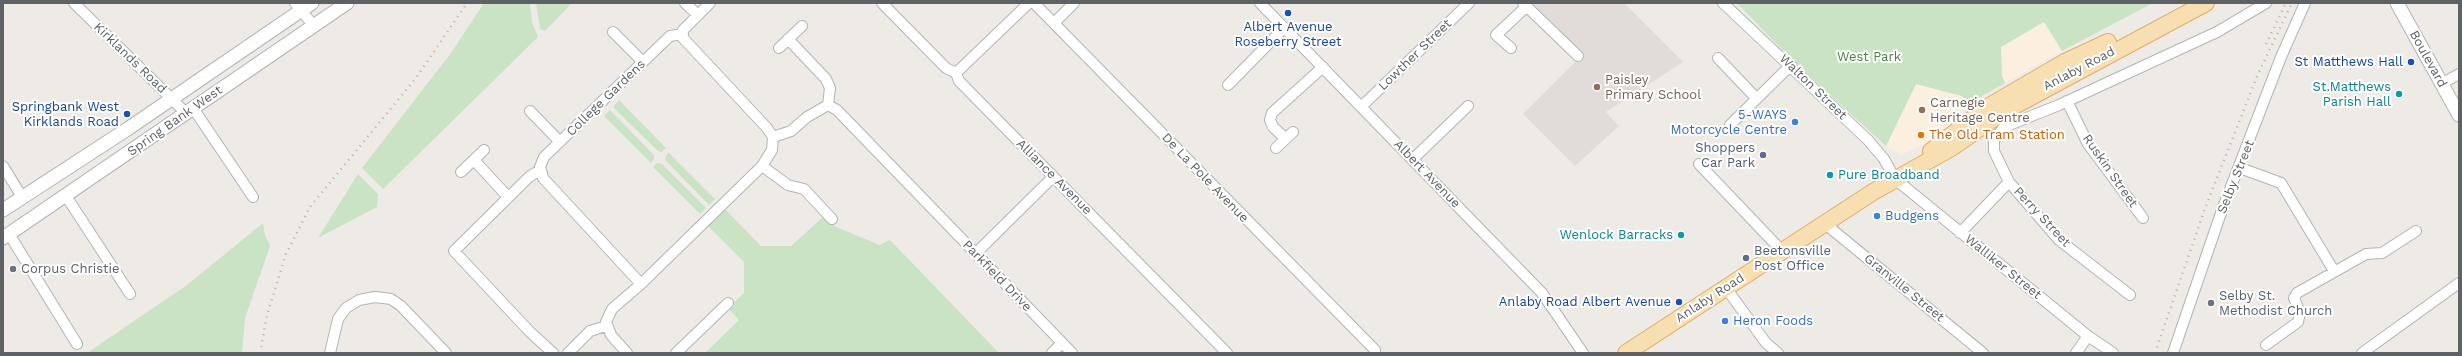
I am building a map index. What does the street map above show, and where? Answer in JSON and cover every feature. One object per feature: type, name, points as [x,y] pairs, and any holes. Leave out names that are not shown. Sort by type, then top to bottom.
[{"type":"main road","name":"Anlaby Road","points":[[1626,353],[1642,348],[1726,288],[1824,223],[1895,179],[1953,147],[2003,112],[2092,56],[2182,3]]},
{"type":"main road","name":"Anlaby Road","points":[[2092,56],[2206,3]]},
{"type":"street","name":"Kirklands Road","points":[[74,3],[173,99],[189,111],[253,197]]},
{"type":"street","name":"Spring Bank West","points":[[6,236],[347,3]]},
{"type":"street","points":[[685,3],[698,15]]},
{"type":"street","points":[[627,353],[611,335],[606,326],[609,312],[641,284],[762,166],[772,150],[773,137],[718,74],[682,38],[683,30],[710,3]]},
{"type":"street","name":"Alliance Avenue","points":[[882,3],[946,68],[956,73],[959,81],[1227,353]]},
{"type":"street","points":[[956,73],[1029,3]]},
{"type":"street","name":"De La Pole Avenue","points":[[1034,3],[1374,350],[1375,353]]},
{"type":"street","points":[[1054,23],[1074,3]]},
{"type":"street","name":"Albert Avenue","points":[[1260,3],[1542,293],[1583,353]]},
{"type":"street","name":"Lowther Street","points":[[1362,107],[1469,3]]},
{"type":"street","name":"Walton Street","points":[[1723,3],[1791,65],[1868,140],[1884,159],[1895,179]]},
{"type":"street","name":"Anlaby Road","points":[[1994,140],[2004,126],[2067,101],[2217,32],[2266,3]]},
{"type":"street","name":"Selby Street","points":[[2173,353],[2222,210],[2240,168],[2282,57],[2305,3]]},
{"type":"street","name":"Boulevard","points":[[2397,3],[2459,115]]},
{"type":"street","name":"Spring Bank West","points":[[3,210],[173,99],[303,5]]},
{"type":"street","points":[[303,5],[314,26]]},
{"type":"street","points":[[1511,48],[1496,35],[1524,5],[1578,56]]},
{"type":"street","points":[[779,48],[802,26]]},
{"type":"street","points":[[1228,85],[1284,28]]},
{"type":"street","points":[[613,32],[643,62]]},
{"type":"street","name":"College Gardens","points":[[542,173],[540,167],[544,157],[670,36],[683,34]]},
{"type":"street","points":[[773,137],[792,131],[807,117],[828,105],[830,88],[826,79],[788,39]]},
{"type":"street","points":[[1718,58],[1756,98]]},
{"type":"street","points":[[1730,125],[1791,65]]},
{"type":"street","points":[[1276,148],[1289,135],[1273,127],[1270,120],[1272,113],[1323,67]]},
{"type":"street","points":[[2441,84],[2459,74]]},
{"type":"street","name":"Ruskin Street","points":[[2067,101],[2088,144],[2143,218]]},
{"type":"street","name":"Parkfield Drive","points":[[828,105],[846,117],[1072,353]]},
{"type":"street","points":[[1413,159],[1468,106]]},
{"type":"street","points":[[530,111],[560,142]]},
{"type":"street","name":"Perry Street","points":[[1994,140],[1994,151],[2009,182],[2059,240],[2130,295]]},
{"type":"street","points":[[461,172],[484,150]]},
{"type":"street","points":[[474,160],[508,197]]},
{"type":"street","points":[[1699,164],[1782,251]]},
{"type":"street","points":[[3,166],[22,198]]},
{"type":"street","points":[[762,166],[788,185],[804,189],[832,219]]},
{"type":"street","points":[[2240,168],[2281,182],[2334,271]]},
{"type":"street","points":[[553,353],[454,251],[455,248],[529,177],[542,173],[543,178],[579,219],[641,284]]},
{"type":"street","points":[[976,253],[1053,177]]},
{"type":"street","name":"Walliker Street","points":[[1895,179],[2088,336],[2113,353]]},
{"type":"street","points":[[1960,233],[2009,182]]},
{"type":"street","points":[[66,196],[130,294]]},
{"type":"street","name":"Granville Street","points":[[1824,223],[1983,353]]},
{"type":"street","points":[[2266,345],[2298,322],[2300,313],[2294,301],[2295,295],[2334,271],[2366,254],[2382,253],[2416,231]]},
{"type":"street","points":[[6,236],[77,344]]},
{"type":"street","points":[[2362,353],[2459,283]]},
{"type":"street","points":[[1726,288],[1766,343],[1778,353]]},
{"type":"street","points":[[330,353],[338,319],[346,308],[359,300],[376,297],[391,299],[401,306],[446,353]]},
{"type":"street","points":[[676,353],[728,303]]},
{"type":"street","points":[[568,353],[590,331],[606,326]]},
{"type":"street","points":[[2076,353],[2088,336]]},
{"type":"street","points":[[1052,353],[1062,343]]},
{"type":"shaded area","name":"Paisley Primary School","points":[[1532,3],[1624,3],[1683,62],[1606,112],[1619,126],[1575,166],[1523,114],[1583,54]]},
{"type":"shaded area","points":[[2044,22],[2062,51],[2005,83],[2002,76],[2001,47]]},
{"type":"shaded area","points":[[1916,84],[1963,96],[1968,104],[1939,137],[1901,155],[1886,146]]},
{"type":"green space","points":[[484,3],[530,3],[532,22],[538,37],[383,189],[362,168],[451,53]]},
{"type":"green space","points":[[536,3],[572,3],[545,31],[540,29]]},
{"type":"green space","name":"West Park","points":[[1737,3],[2153,3],[2062,51],[2044,22],[2001,47],[2002,76],[2005,83],[1968,104],[1962,96],[1916,84],[1886,146],[1795,63]]},
{"type":"green space","points":[[619,100],[666,148],[662,152],[658,151],[613,107]]},
{"type":"green space","points":[[610,110],[654,155],[654,159],[651,163],[604,116]]},
{"type":"green space","points":[[668,152],[715,199],[709,205],[665,160]]},
{"type":"green space","points":[[657,163],[662,164],[706,208],[700,214],[653,167]]},
{"type":"green space","points":[[358,174],[378,194],[377,207],[318,238]]},
{"type":"green space","points":[[725,209],[761,246],[791,246],[822,218],[828,219],[836,227],[880,245],[890,240],[999,353],[705,353],[739,320],[728,308],[744,293],[744,262],[708,226]]},
{"type":"green space","points":[[263,223],[265,235],[270,246],[245,318],[242,353],[87,353],[187,285]]},
{"type":"railway","points":[[260,353],[267,315],[286,254],[310,207],[416,78],[467,3]]},
{"type":"railway","points":[[2266,44],[2286,3]]},
{"type":"railway","points":[[2155,353],[2204,211],[2258,74],[2292,3]]},
{"type":"place","name":"Albert Avenue Roseberry Street","points":[[1288,13]]},
{"type":"place","name":"St Matthews Hall","points":[[2411,62]]},
{"type":"place","name":"Paisley Primary School","points":[[1597,87]]},
{"type":"place","name":"St.Matthews Parish Hall","points":[[2399,94]]},
{"type":"place","name":"Carnegie Heritage Centre","points":[[1922,110]]},
{"type":"place","name":"Springbank West Kirklands Road","points":[[127,114]]},
{"type":"place","name":"5-WAYS Motorcycle Centre","points":[[1795,122]]},
{"type":"place","name":"The Old Tram Station","points":[[1921,135]]},
{"type":"place","name":"Shoppers Car Park","points":[[1763,155]]},
{"type":"place","name":"Pure Broadband","points":[[1830,175]]},
{"type":"place","name":"Budgens","points":[[1877,216]]},
{"type":"place","name":"Wenlock Barracks","points":[[1681,235]]},
{"type":"place","name":"Beetonsville Post Office","points":[[1746,258]]},
{"type":"place","name":"Corpus Christie","points":[[13,269]]},
{"type":"place","name":"Anlaby Road Albert Avenue","points":[[1679,302]]},
{"type":"place","name":"Selby St. Methodist Church","points":[[2211,303]]},
{"type":"place","name":"Heron Foods","points":[[1725,321]]}]
